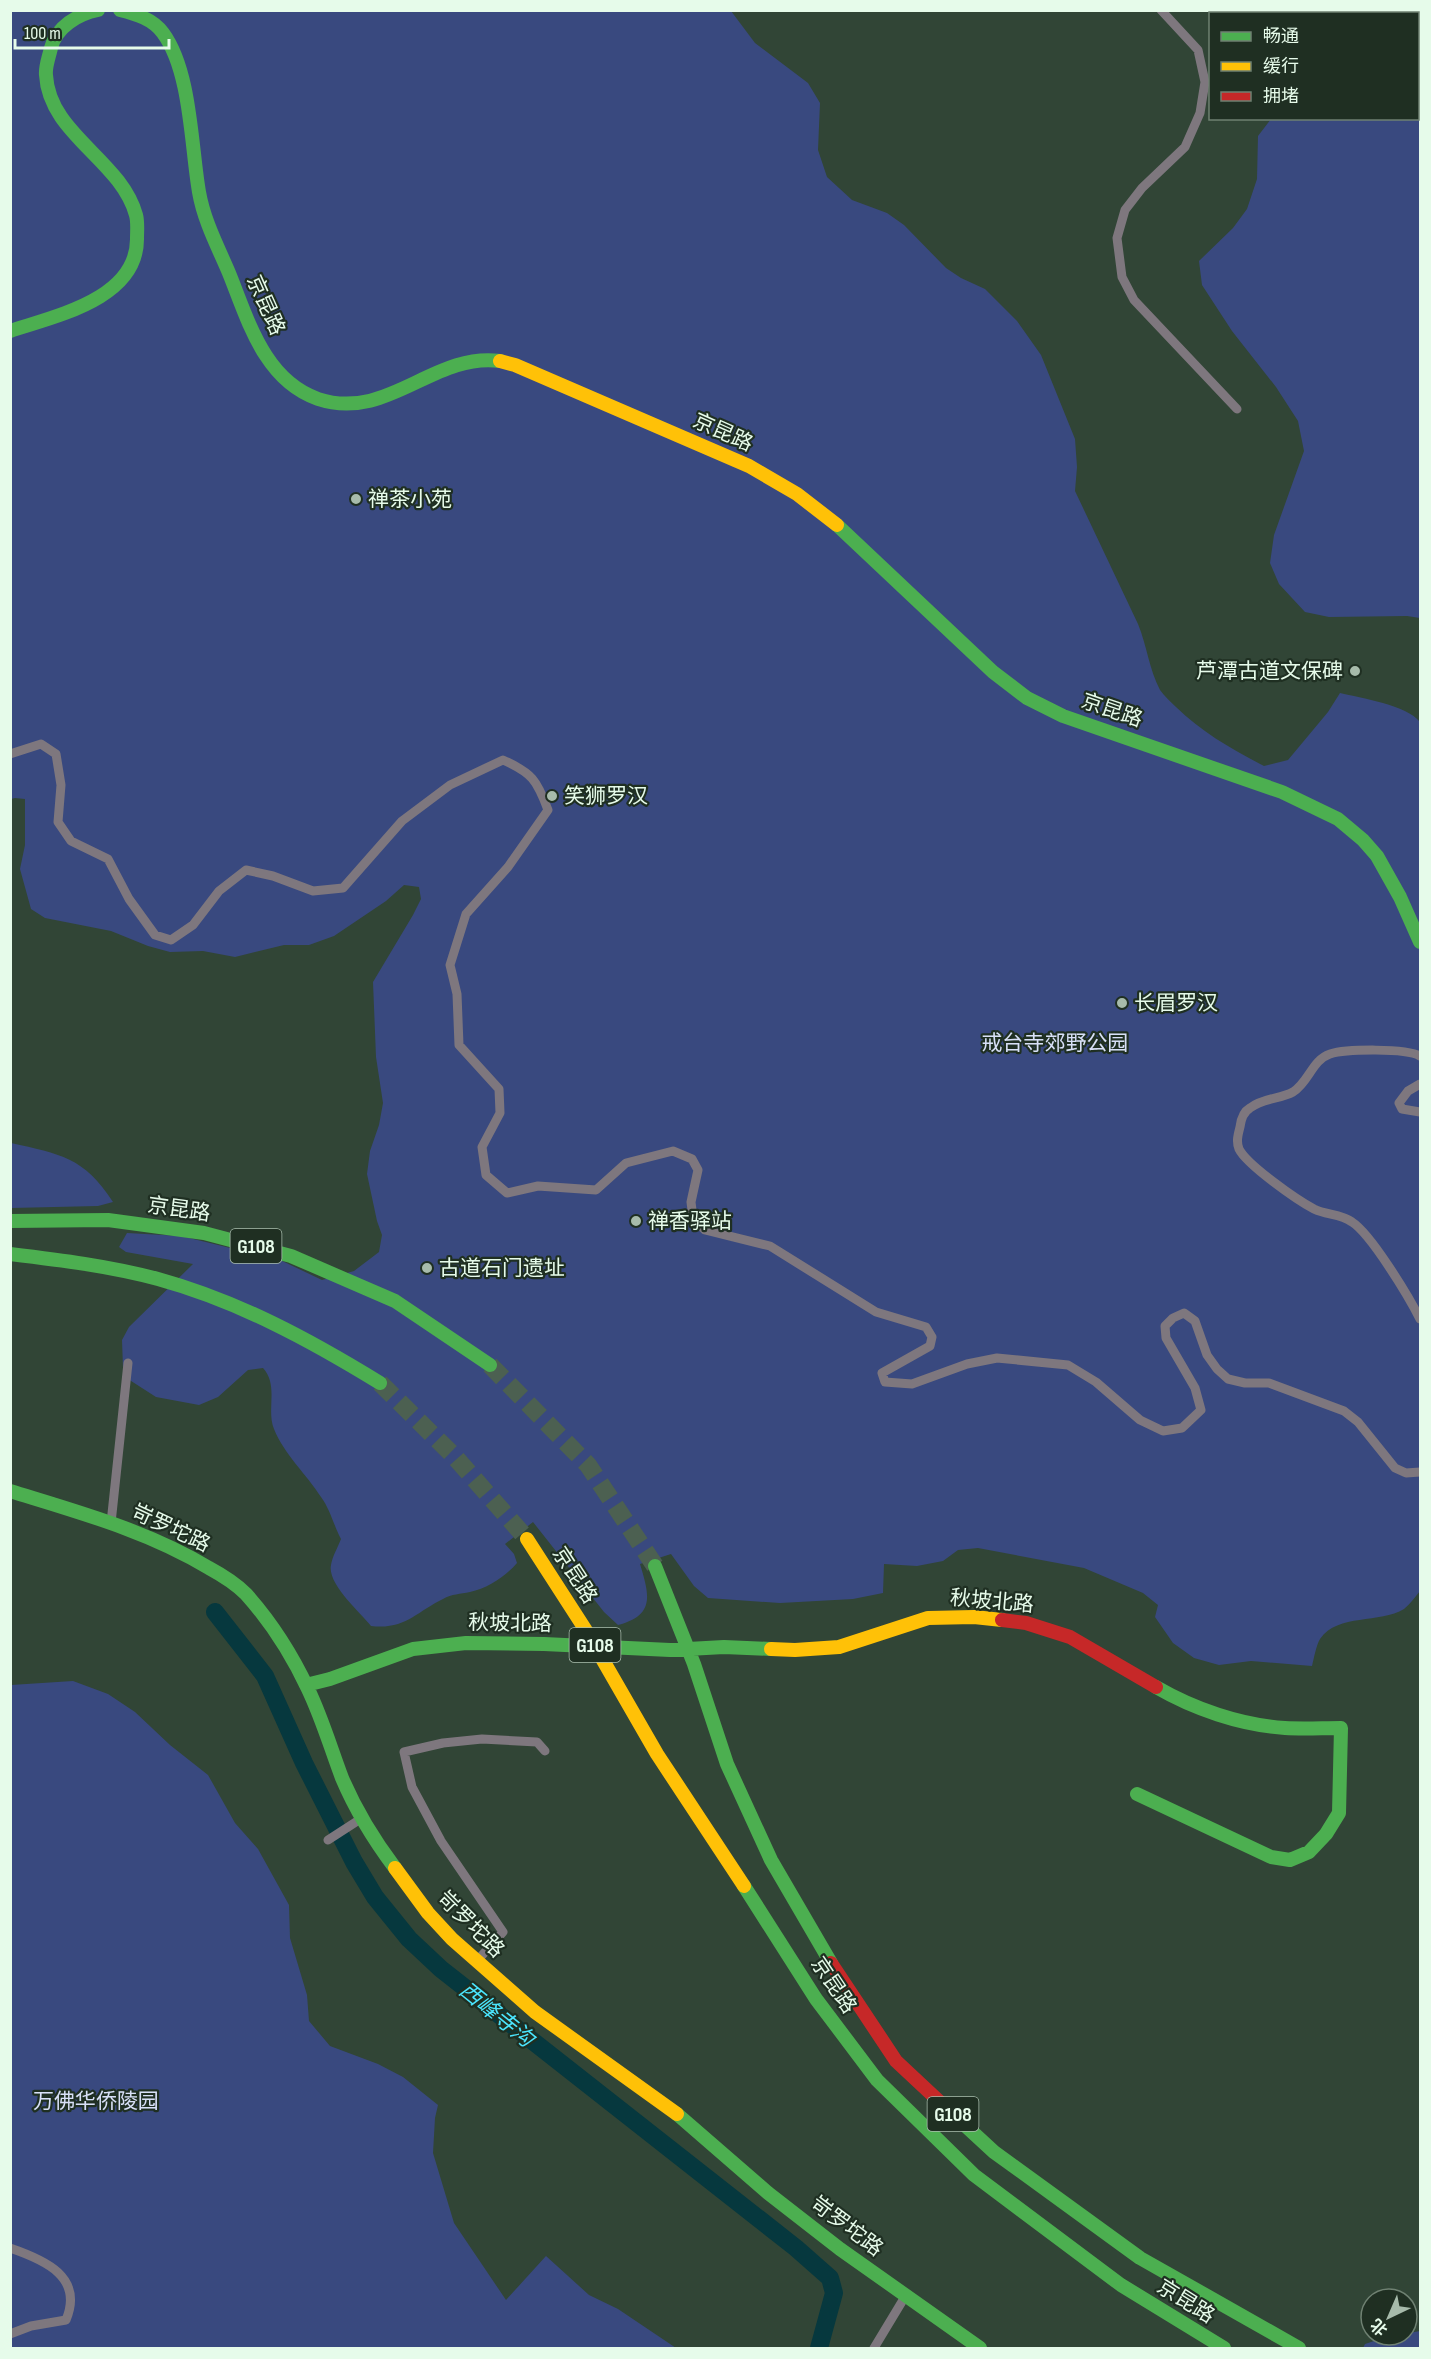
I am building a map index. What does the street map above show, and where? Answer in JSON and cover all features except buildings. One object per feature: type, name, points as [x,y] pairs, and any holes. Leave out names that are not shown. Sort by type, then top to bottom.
[{"type":"main road","points":[[10,331],[72,309],[103,295],[116,285],[127,271],[135,254],[139,235],[137,214],[128,193],[115,175],[60,116],[51,100],[46,84],[47,55],[54,40],[75,18],[98,10]]},
{"type":"main road","name":"京昆路","points":[[120,10],[153,16],[172,47],[190,129],[199,194],[210,227],[262,347],[270,361],[291,385],[320,400],[338,403],[368,403],[403,391],[457,364],[486,359],[499,360],[748,466],[797,494],[839,526],[993,672],[1027,698],[1063,716],[1282,792],[1338,819],[1363,840],[1377,856],[1400,897],[1420,942]]},
{"type":"main road","name":"京昆路","points":[[10,1221],[108,1220],[204,1233],[291,1256],[395,1301],[490,1365]]},
{"type":"main road","points":[[10,1254],[128,1271],[205,1293],[280,1324],[380,1383]]},
{"type":"main road","name":"岢罗坨路","points":[[10,1491],[111,1523],[188,1555],[246,1593],[284,1644],[306,1685],[344,1780],[375,1840],[428,1913],[452,1939],[535,2012],[669,2107],[768,2193],[980,2349]]},
{"type":"main road","name":"京昆路","points":[[527,1539],[585,1629],[657,1754],[723,1852],[816,1999],[877,2080],[974,2175],[1121,2285],[1224,2349]]},
{"type":"main road","name":"京昆路","points":[[655,1566],[694,1664],[727,1764],[776,1870],[838,1976],[896,2061],[994,2152],[1140,2258],[1299,2349]]},
{"type":"main road","name":"秋坡北路","points":[[306,1685],[330,1680],[413,1649],[466,1643],[670,1650],[724,1647],[795,1650],[839,1647],[928,1618],[974,1617],[1026,1623],[1070,1637],[1175,1698],[1219,1715],[1250,1724],[1284,1728],[1341,1728],[1339,1813],[1326,1834],[1309,1852],[1290,1860],[1271,1857],[1137,1794]]},
{"type":"street","points":[[1161,10],[1198,50],[1205,82],[1200,113],[1185,147],[1142,188],[1125,210],[1117,238],[1122,277],[1134,300],[1238,409]]},
{"type":"street","points":[[10,754],[41,744],[56,754],[61,785],[58,822],[70,841],[108,859],[129,899],[155,935],[171,940],[193,925],[219,891],[246,870],[273,876],[313,891],[343,888],[402,821],[450,785],[503,760],[521,768],[539,785],[548,810],[508,867],[466,914],[450,965],[457,994],[459,1045],[499,1089],[500,1113],[482,1147],[486,1175],[507,1193],[538,1186],[596,1190],[626,1163],[672,1151],[692,1160],[698,1170],[691,1202],[693,1218],[705,1230],[770,1246],[876,1312],[926,1327],[933,1337],[930,1346],[882,1373],[885,1382],[912,1384],[967,1364],[997,1358],[1068,1365],[1096,1382],[1140,1420],[1163,1431],[1182,1428],[1201,1410],[1196,1388],[1166,1338],[1165,1326],[1173,1318],[1184,1313],[1195,1321],[1207,1355],[1228,1379],[1245,1383],[1269,1383],[1344,1411],[1358,1422],[1395,1468],[1406,1473],[1420,1472]]},
{"type":"street","points":[[1420,1056],[1404,1050],[1337,1052],[1326,1055],[1317,1062],[1302,1086],[1291,1093],[1258,1103],[1248,1109],[1242,1118],[1237,1140],[1244,1158],[1260,1171],[1312,1208],[1351,1221],[1364,1231],[1412,1302],[1420,1319]]},
{"type":"street","points":[[1420,1083],[1408,1091],[1399,1103],[1402,1109],[1420,1112]]},
{"type":"street","points":[[111,1523],[128,1363]]},
{"type":"street","points":[[476,1962],[503,1932],[441,1841],[412,1786],[404,1752],[443,1743],[482,1739],[537,1742],[545,1750]]},
{"type":"street","points":[[330,1839],[362,1818]]},
{"type":"street","points":[[10,2248],[32,2256],[58,2271],[70,2291],[72,2306],[66,2320],[31,2326],[10,2334]]},
{"type":"street","points":[[874,2349],[906,2295]]},
{"type":"green space","name":"戒台寺郊野公园","points":[[11,11],[731,11],[755,43],[808,83],[820,103],[818,150],[827,177],[852,200],[887,213],[904,225],[946,268],[985,289],[1017,321],[1041,355],[1075,439],[1077,467],[1075,491],[1138,624],[1153,674],[1165,696],[1207,732],[1264,766],[1288,760],[1328,712],[1340,693],[1395,707],[1414,716],[1420,722],[1420,1591],[1404,1609],[1394,1614],[1337,1625],[1320,1639],[1312,1666],[1251,1661],[1219,1665],[1194,1658],[1173,1643],[1155,1617],[1158,1605],[1143,1593],[1084,1568],[978,1548],[958,1550],[943,1561],[917,1566],[884,1564],[883,1593],[853,1599],[780,1603],[708,1598],[694,1586],[671,1554],[640,1564],[646,1585],[647,1602],[639,1615],[618,1625],[604,1612],[533,1522],[505,1544],[514,1554],[517,1563],[496,1581],[477,1590],[446,1597],[402,1623],[383,1627],[371,1626],[334,1581],[331,1565],[341,1539],[324,1502],[278,1438],[271,1414],[270,1382],[263,1368],[248,1370],[218,1397],[199,1405],[156,1397],[128,1379],[123,1368],[122,1340],[129,1327],[193,1264],[126,1252],[119,1247],[127,1233],[181,1236],[280,1260],[322,1280],[354,1271],[379,1252],[382,1235],[367,1174],[370,1151],[379,1125],[383,1103],[376,1057],[373,982],[421,899],[419,887],[404,885],[386,901],[334,936],[309,945],[284,945],[235,957],[203,951],[170,952],[111,931],[45,918],[31,909],[20,869],[25,845],[25,799],[11,799]]},
{"type":"green space","points":[[1420,11],[1420,618],[1407,616],[1329,617],[1305,612],[1279,584],[1270,563],[1274,535],[1304,451],[1298,421],[1276,387],[1232,331],[1202,285],[1199,261],[1233,228],[1247,209],[1257,179],[1258,136],[1270,120],[1419,120],[1419,12],[1275,12]]},
{"type":"green space","points":[[11,1143],[57,1155],[81,1166],[92,1175],[113,1202],[98,1206],[11,1208]]},
{"type":"green space","name":"万佛华侨陵园","points":[[73,1681],[108,1694],[135,1712],[170,1745],[208,1775],[235,1823],[258,1849],[289,1905],[290,1938],[307,1995],[309,2021],[330,2046],[378,2064],[403,2077],[438,2105],[433,2153],[454,2223],[506,2300],[546,2256],[589,2295],[618,2309],[676,2348],[11,2348],[11,1685]]},
{"type":"green space","points":[[1419,2331],[1420,2348],[1363,2348],[1419,2347]]},
{"type":"waterway","name":"西峰寺沟","points":[[215,1612],[265,1676],[304,1763],[354,1862],[375,1897],[409,1939],[441,1969],[796,2248],[830,2278],[834,2293],[819,2348]]},
{"type":"tunnel","points":[[490,1365],[588,1465],[655,1566]]},
{"type":"tunnel","points":[[380,1383],[454,1456],[527,1539]]},
{"type":"traffic: fast","points":[[10,331],[49,319],[91,302],[124,276],[134,259],[137,221],[128,196],[116,178],[59,114],[50,96],[46,75],[51,48],[58,34],[76,18],[98,10]]},
{"type":"traffic: fast","points":[[120,10],[138,15],[154,24],[163,33],[172,49],[185,88],[204,213],[251,329],[271,363],[284,378],[299,390],[318,399],[343,404],[367,402],[389,395],[453,366],[476,361],[500,361]]},
{"type":"traffic: fast","points":[[837,525],[993,672],[1027,698],[1063,716],[1282,792],[1338,819],[1363,840],[1377,856],[1400,897],[1420,942]]},
{"type":"traffic: fast","points":[[10,1221],[108,1220],[204,1233],[291,1256],[395,1301],[490,1365]]},
{"type":"traffic: fast","points":[[10,1254],[121,1270],[217,1298],[300,1337],[380,1383]]},
{"type":"traffic: fast","points":[[10,1491],[162,1543],[219,1574],[246,1594],[272,1627],[295,1664],[313,1700],[353,1802],[395,1868]]},
{"type":"traffic: fast","points":[[655,1566],[694,1664],[727,1764],[771,1860],[831,1963]]},
{"type":"traffic: fast","points":[[306,1685],[330,1679],[413,1649],[466,1643],[670,1650],[724,1647],[771,1649]]},
{"type":"traffic: fast","points":[[1137,1794],[1271,1857],[1290,1860],[1309,1852],[1326,1834],[1339,1813],[1341,1728],[1285,1728],[1234,1720],[1202,1709],[1156,1687]]},
{"type":"traffic: fast","points":[[744,1886],[816,1999],[877,2080],[974,2175],[1121,2285],[1224,2348]]},
{"type":"traffic: fast","points":[[942,2104],[994,2152],[1140,2258],[1299,2348]]},
{"type":"traffic: fast","points":[[677,2114],[768,2193],[840,2249],[980,2348]]},
{"type":"traffic: slow","points":[[500,361],[515,365],[749,466],[797,494],[837,525]]},
{"type":"traffic: slow","points":[[527,1539],[585,1629],[657,1754],[744,1886]]},
{"type":"traffic: slow","points":[[771,1649],[839,1647],[928,1618],[974,1617],[1002,1620]]},
{"type":"traffic: slow","points":[[395,1868],[428,1913],[452,1939],[535,2012],[677,2114]]},
{"type":"traffic: jam","points":[[1002,1620],[1026,1623],[1070,1637],[1156,1687]]},
{"type":"traffic: jam","points":[[831,1963],[896,2061],[942,2104]]},
{"type":"place","name":"禅茶小苑","points":[[356,499]]},
{"type":"place","name":"芦潭古道文保碑","points":[[1355,671]]},
{"type":"place","name":"笑狮罗汉","points":[[552,796]]},
{"type":"place","name":"长眉罗汉","points":[[1122,1003]]},
{"type":"place","name":"禅香驿站","points":[[636,1221]]},
{"type":"place","name":"古道石门遗址","points":[[427,1268]]}]
